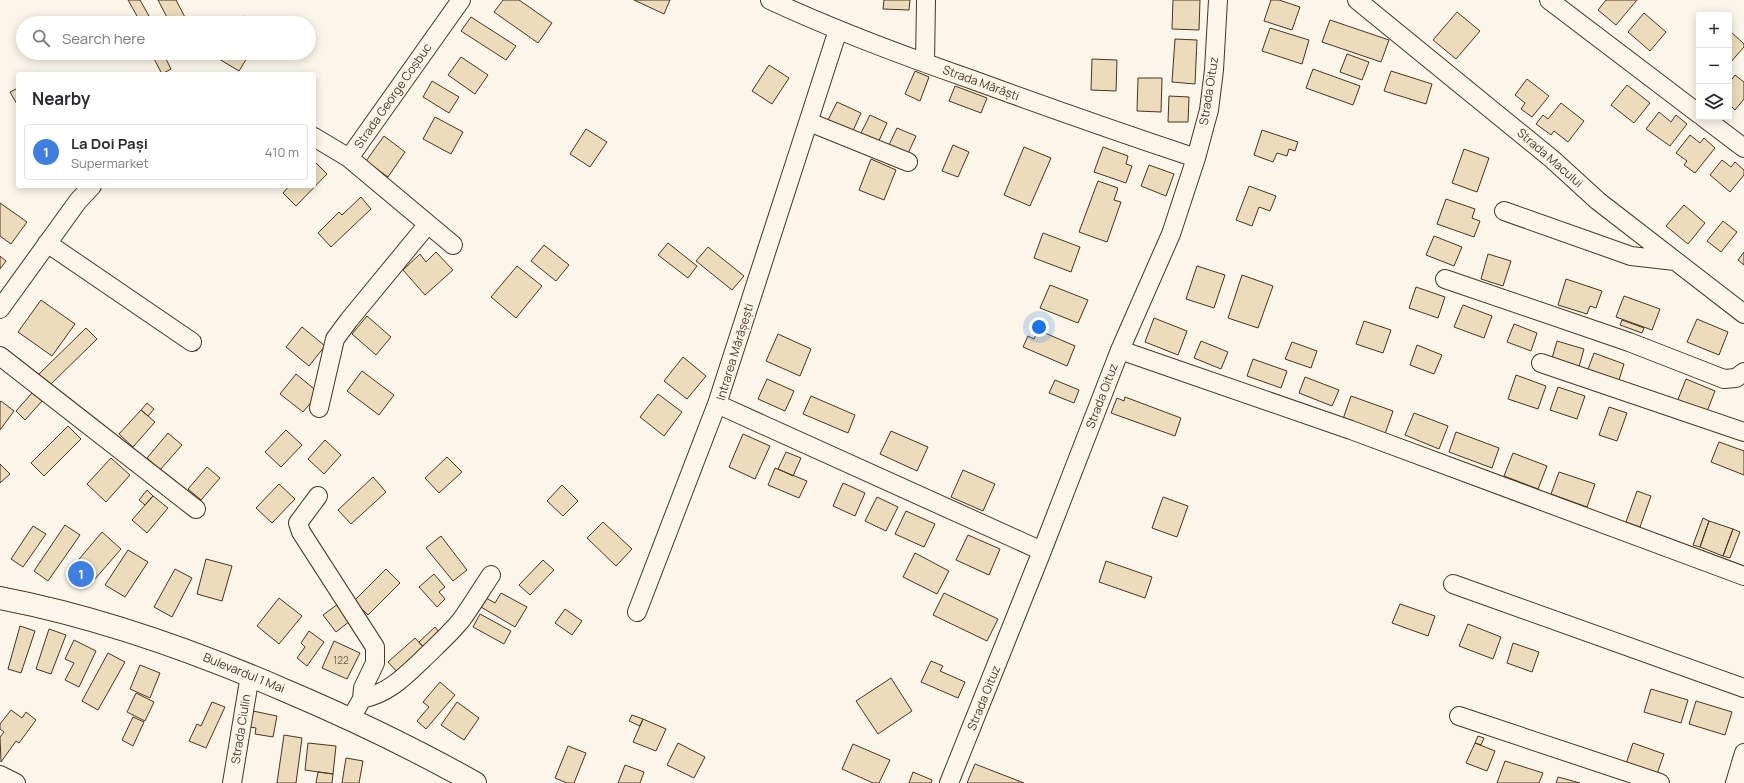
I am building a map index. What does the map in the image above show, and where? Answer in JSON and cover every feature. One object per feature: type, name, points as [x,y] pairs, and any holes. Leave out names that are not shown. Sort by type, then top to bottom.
[{"type":"main road","name":"Bulevardul 1 Mai","points":[[0,598],[50,607],[111,625],[175,646],[250,675],[350,718],[438,762],[475,783]]},
{"type":"street","name":"Strada George Coșbuc","points":[[316,138],[349,158],[461,0]]},
{"type":"street","name":"Strada Mărăști","points":[[770,0],[838,30],[925,63],[1112,130],[1196,158]]},
{"type":"street","points":[[925,63],[926,0]]},
{"type":"street","name":"Strada Oituz","points":[[949,783],[1042,551],[1120,350],[1171,234],[1196,158],[1209,110],[1214,70],[1218,0]]},
{"type":"street","name":"Strada Macului","points":[[1357,0],[1552,159],[1598,201],[1744,314]]},
{"type":"street","points":[[1549,0],[1696,112]]},
{"type":"street","name":"Intrarea Mărășești","points":[[838,30],[717,404],[1042,551]]},
{"type":"street","points":[[1707,120],[1744,148]]},
{"type":"street","points":[[809,122],[908,162]]},
{"type":"street","points":[[349,158],[453,245]]},
{"type":"street","points":[[0,309],[47,243],[90,188]]},
{"type":"street","points":[[1504,211],[1631,256],[1675,261]]},
{"type":"street","points":[[319,408],[335,339],[428,224]]},
{"type":"street","points":[[47,243],[192,342]]},
{"type":"street","points":[[1445,279],[1629,342],[1724,379],[1736,378],[1744,372]]},
{"type":"street","points":[[1120,350],[1351,430],[1744,576]]},
{"type":"street","points":[[0,356],[196,509]]},
{"type":"street","points":[[1541,363],[1744,432]]},
{"type":"street","points":[[637,612],[717,404]]},
{"type":"street","points":[[318,496],[298,522],[301,532],[375,647],[375,663],[364,688],[362,699],[350,718]]},
{"type":"street","points":[[362,699],[376,696],[403,678],[462,619],[491,575]]},
{"type":"street","points":[[1453,584],[1744,688]]},
{"type":"street","name":"Strada Ciulin","points":[[232,783],[250,675]]},
{"type":"street","points":[[1459,716],[1660,783]]},
{"type":"street","points":[[1739,781],[1744,753]]},
{"type":"street","points":[[0,775],[16,783]]},
{"type":"building","points":[[128,0],[140,0],[149,16],[137,16]]},
{"type":"building","points":[[158,0],[176,0],[184,16],[166,16]]},
{"type":"building","points":[[503,0],[519,0],[552,23],[538,43],[494,12]]},
{"type":"building","points":[[634,0],[670,0],[664,14]]},
{"type":"building","points":[[884,0],[910,0],[909,10],[883,9]]},
{"type":"building","points":[[1173,0],[1200,0],[1199,30],[1172,29]]},
{"type":"building","points":[[1271,0],[1279,0],[1300,7],[1292,30],[1264,21]]},
{"type":"building","points":[[1606,0],[1637,0],[1616,25],[1598,10]]},
{"type":"building","points":[[1457,12],[1480,31],[1456,59],[1433,40]]},
{"type":"building","points":[[1644,13],[1666,32],[1650,51],[1628,32]]},
{"type":"building","points":[[471,17],[516,46],[506,60],[461,31]]},
{"type":"building","points":[[1330,20],[1389,40],[1381,62],[1322,42]]},
{"type":"building","points":[[1270,28],[1309,40],[1302,64],[1262,51]]},
{"type":"building","points":[[1732,33],[1744,44],[1744,47],[1732,61]]},
{"type":"building","points":[[1175,39],[1197,40],[1195,84],[1172,82]]},
{"type":"building","points":[[1347,54],[1369,62],[1362,80],[1340,72]]},
{"type":"building","points":[[461,57],[488,75],[475,94],[448,75]]},
{"type":"building","points":[[1092,59],[1117,60],[1116,91],[1091,90]]},
{"type":"building","points":[[155,60],[166,60],[171,69],[166,72],[161,72]]},
{"type":"building","points":[[221,60],[246,60],[239,71]]},
{"type":"building","points":[[769,65],[789,78],[772,104],[752,91]]},
{"type":"building","points":[[1313,69],[1360,86],[1353,105],[1306,88]]},
{"type":"building","points":[[915,71],[929,77],[920,101],[905,94]]},
{"type":"building","points":[[1391,71],[1432,84],[1426,104],[1384,91]]},
{"type":"building","points":[[1735,75],[1744,82],[1744,99],[1735,110],[1732,107],[1732,79]]},
{"type":"building","points":[[1138,78],[1162,78],[1161,112],[1137,111]]},
{"type":"building","points":[[1527,79],[1549,96],[1532,117],[1521,109],[1525,103],[1515,95]]},
{"type":"building","points":[[432,81],[459,97],[449,113],[423,97]]},
{"type":"building","points":[[1627,85],[1650,103],[1634,123],[1611,105]]},
{"type":"building","points":[[955,86],[987,98],[981,113],[949,101]]},
{"type":"building","points":[[16,89],[16,102],[10,92]]},
{"type":"building","points":[[1169,96],[1189,97],[1188,122],[1168,122]]},
{"type":"building","points":[[837,102],[861,113],[852,133],[827,122]]},
{"type":"building","points":[[1561,103],[1584,121],[1568,142],[1554,131],[1551,135],[1536,124],[1543,115],[1548,119]]},
{"type":"building","points":[[1659,112],[1671,122],[1676,115],[1687,124],[1670,146],[1646,129]]},
{"type":"building","points":[[870,115],[887,123],[877,145],[859,137]]},
{"type":"building","points":[[435,117],[463,132],[451,154],[423,139]]},
{"type":"building","points":[[897,128],[916,136],[906,158],[887,149]]},
{"type":"building","points":[[586,129],[607,142],[590,167],[570,154]]},
{"type":"building","points":[[1262,130],[1298,142],[1295,151],[1289,149],[1287,156],[1277,153],[1273,162],[1254,155]]},
{"type":"building","points":[[1690,135],[1700,143],[1704,138],[1715,148],[1695,173],[1684,165],[1687,161],[1676,153]]},
{"type":"building","points":[[384,136],[405,152],[388,177],[366,161]]},
{"type":"building","points":[[953,145],[969,152],[958,177],[942,171]]},
{"type":"building","points":[[1024,147],[1051,158],[1030,206],[1004,195]]},
{"type":"building","points":[[1103,147],[1128,156],[1126,164],[1132,166],[1126,183],[1094,172]]},
{"type":"building","points":[[1464,149],[1489,158],[1477,192],[1452,183]]},
{"type":"building","points":[[871,159],[896,170],[884,200],[859,190]]},
{"type":"building","points":[[1722,160],[1731,167],[1735,162],[1744,170],[1744,175],[1730,192],[1710,175]]},
{"type":"building","points":[[316,163],[327,174],[316,185]]},
{"type":"building","points":[[1149,165],[1174,174],[1166,196],[1141,186]]},
{"type":"building","points":[[1098,181],[1118,188],[1114,200],[1121,202],[1107,242],[1079,232]]},
{"type":"building","points":[[1249,186],[1276,196],[1270,211],[1259,207],[1252,226],[1236,220]]},
{"type":"building","points":[[287,188],[313,188],[296,206],[283,193]]},
{"type":"building","points":[[361,197],[371,209],[331,247],[318,233],[339,212],[342,215]]},
{"type":"building","points":[[1446,199],[1475,209],[1472,218],[1480,221],[1474,237],[1437,224]]},
{"type":"building","points":[[0,203],[27,222],[11,244],[0,236]]},
{"type":"building","points":[[1684,205],[1705,223],[1688,244],[1666,226]]},
{"type":"building","points":[[1723,221],[1737,232],[1721,252],[1707,241]]},
{"type":"building","points":[[1043,233],[1080,247],[1071,272],[1034,258]]},
{"type":"building","points":[[1434,236],[1462,247],[1454,266],[1426,255]]},
{"type":"building","points":[[668,243],[697,266],[688,278],[658,255]]},
{"type":"building","points":[[544,245],[569,265],[556,281],[531,261]]},
{"type":"building","points":[[708,247],[744,276],[732,290],[696,261]]},
{"type":"building","points":[[436,252],[453,270],[425,295],[403,270],[420,254],[426,262]]},
{"type":"building","points":[[1744,252],[1744,265],[1738,260]]},
{"type":"building","points":[[1488,254],[1511,261],[1503,286],[1481,279]]},
{"type":"building","points":[[0,256],[6,261],[0,269]]},
{"type":"building","points":[[517,266],[542,286],[516,318],[491,297]]},
{"type":"building","points":[[1197,266],[1225,275],[1214,308],[1186,299]]},
{"type":"building","points":[[1242,275],[1273,286],[1258,328],[1228,318]]},
{"type":"building","points":[[1566,279],[1602,291],[1596,308],[1590,306],[1587,314],[1558,305]]},
{"type":"building","points":[[1050,285],[1088,300],[1078,323],[1040,308]]},
{"type":"building","points":[[1416,287],[1445,297],[1438,318],[1409,308]]},
{"type":"building","points":[[1624,296],[1660,309],[1652,330],[1616,317]]},
{"type":"building","points":[[41,300],[75,324],[52,356],[18,332]]},
{"type":"building","points":[[1463,305],[1492,316],[1484,338],[1454,327]]},
{"type":"building","points":[[367,316],[391,337],[376,355],[352,334]]},
{"type":"building","points":[[1154,318],[1187,331],[1178,355],[1145,342]]},
{"type":"building","points":[[1697,319],[1728,332],[1719,355],[1687,342]]},
{"type":"building","points":[[1622,320],[1644,328],[1642,333],[1620,325]]},
{"type":"building","points":[[1364,321],[1391,330],[1383,353],[1356,344]]},
{"type":"building","points":[[1514,324],[1537,333],[1531,351],[1507,342]]},
{"type":"building","points":[[302,327],[325,346],[309,366],[286,347]]},
{"type":"building","points":[[86,328],[97,339],[49,386],[38,375]]},
{"type":"building","points":[[1038,330],[1075,346],[1067,366],[1023,347],[1028,336],[1034,339]]},
{"type":"building","points":[[778,334],[811,349],[800,376],[766,361]]},
{"type":"building","points":[[1201,341],[1228,352],[1221,369],[1194,358]]},
{"type":"building","points":[[1557,341],[1584,349],[1578,370],[1551,362]]},
{"type":"building","points":[[1292,342],[1317,351],[1311,368],[1285,359]]},
{"type":"building","points":[[1417,345],[1442,355],[1434,374],[1410,365]]},
{"type":"building","points":[[1594,353],[1624,364],[1618,383],[1587,372]]},
{"type":"building","points":[[683,357],[706,376],[687,399],[664,381]]},
{"type":"building","points":[[1253,359],[1287,371],[1281,388],[1247,376]]},
{"type":"building","points":[[362,371],[394,395],[379,415],[347,391]]},
{"type":"building","points":[[296,374],[319,393],[303,412],[280,394]]},
{"type":"building","points":[[1516,375],[1546,386],[1538,409],[1508,399]]},
{"type":"building","points":[[1305,377],[1339,390],[1332,406],[1299,393]]},
{"type":"building","points":[[767,379],[794,391],[785,411],[758,399]]},
{"type":"building","points":[[1686,379],[1715,391],[1706,414],[1677,402]]},
{"type":"building","points":[[1055,380],[1079,390],[1074,403],[1049,393]]},
{"type":"building","points":[[1558,387],[1585,396],[1577,419],[1550,410]]},
{"type":"building","points":[[32,393],[42,401],[25,420],[16,411]]},
{"type":"building","points":[[658,394],[682,412],[664,436],[640,417]]},
{"type":"building","points":[[811,396],[855,415],[848,433],[803,414]]},
{"type":"building","points":[[1351,396],[1393,411],[1385,434],[1343,419]]},
{"type":"building","points":[[1125,397],[1181,418],[1175,436],[1111,413],[1117,398],[1124,401]]},
{"type":"building","points":[[1,401],[14,411],[0,430],[0,402]]},
{"type":"building","points":[[147,403],[154,409],[148,416],[141,410]]},
{"type":"building","points":[[1609,407],[1627,413],[1617,441],[1599,435]]},
{"type":"building","points":[[141,410],[155,422],[133,447],[119,434]]},
{"type":"building","points":[[1414,413],[1448,426],[1439,449],[1405,435]]},
{"type":"building","points":[[68,426],[81,439],[44,476],[31,463]]},
{"type":"building","points":[[286,430],[302,445],[281,467],[265,452]]},
{"type":"building","points":[[891,431],[928,447],[917,471],[880,454]]},
{"type":"building","points":[[1456,432],[1499,448],[1492,468],[1449,452]]},
{"type":"building","points":[[168,433],[182,445],[160,470],[147,458]]},
{"type":"building","points":[[743,434],[770,446],[755,479],[729,467]]},
{"type":"building","points":[[325,440],[341,455],[324,474],[308,459]]},
{"type":"building","points":[[1719,442],[1744,451],[1744,475],[1711,462]]},
{"type":"building","points":[[786,452],[801,458],[793,476],[778,469]]},
{"type":"building","points":[[1513,453],[1547,466],[1538,489],[1504,476]]},
{"type":"building","points":[[447,457],[462,472],[439,493],[425,478]]},
{"type":"building","points":[[111,458],[130,475],[106,502],[87,484]]},
{"type":"building","points":[[0,464],[10,474],[0,483]]},
{"type":"building","points":[[207,467],[220,478],[201,500],[188,489]]},
{"type":"building","points":[[775,468],[807,481],[799,498],[768,485]]},
{"type":"building","points":[[963,470],[995,484],[983,511],[951,497]]},
{"type":"building","points":[[1559,472],[1595,484],[1587,507],[1551,494]]},
{"type":"building","points":[[373,477],[386,492],[351,524],[338,510]]},
{"type":"building","points":[[843,483],[865,493],[855,516],[833,506]]},
{"type":"building","points":[[279,484],[295,499],[272,523],[256,508]]},
{"type":"building","points":[[562,485],[578,501],[563,516],[547,501]]},
{"type":"building","points":[[147,490],[153,496],[145,505],[139,500]]},
{"type":"building","points":[[1637,491],[1651,496],[1640,527],[1626,522]]},
{"type":"building","points":[[153,496],[168,508],[147,533],[132,520]]},
{"type":"building","points":[[877,497],[898,507],[886,531],[865,521]]},
{"type":"building","points":[[1163,497],[1188,506],[1177,537],[1152,528]]},
{"type":"building","points":[[906,511],[935,524],[924,547],[895,534]]},
{"type":"building","points":[[1703,518],[1709,521],[1700,547],[1693,545]]},
{"type":"building","points":[[1709,521],[1733,529],[1723,556],[1700,547]]},
{"type":"building","points":[[603,522],[632,549],[616,566],[587,538]]},
{"type":"building","points":[[65,525],[80,535],[48,581],[34,571]]},
{"type":"building","points":[[33,526],[46,534],[23,567],[11,559]]},
{"type":"building","points":[[1733,529],[1740,532],[1730,558],[1723,556]]},
{"type":"building","points":[[102,532],[121,549],[88,587],[69,571]]},
{"type":"building","points":[[968,535],[1000,549],[989,575],[956,560]]},
{"type":"building","points":[[441,536],[467,570],[453,581],[426,548]]},
{"type":"building","points":[[128,550],[148,562],[125,597],[105,585]]},
{"type":"building","points":[[915,553],[949,571],[937,594],[903,577]]},
{"type":"building","points":[[206,559],[232,566],[222,601],[197,594]]},
{"type":"building","points":[[543,560],[554,570],[530,595],[519,585]]},
{"type":"building","points":[[1106,561],[1152,577],[1145,598],[1099,582]]},
{"type":"building","points":[[175,569],[192,578],[172,617],[154,607]]},
{"type":"building","points":[[386,569],[400,583],[368,615],[354,601]]},
{"type":"building","points":[[434,574],[445,587],[439,592],[445,599],[437,607],[419,587]]},
{"type":"building","points":[[501,593],[527,607],[515,627],[481,607],[486,598],[495,603]]},
{"type":"building","points":[[944,593],[998,619],[987,641],[933,615]]},
{"type":"building","points":[[279,598],[302,616],[279,644],[257,626]]},
{"type":"building","points":[[338,604],[350,621],[336,632],[323,615]]},
{"type":"building","points":[[1400,604],[1435,616],[1428,636],[1392,623]]},
{"type":"building","points":[[565,609],[582,621],[572,635],[555,623]]},
{"type":"building","points":[[480,614],[511,631],[504,644],[473,627]]},
{"type":"building","points":[[1468,624],[1501,637],[1493,659],[1459,646]]},
{"type":"building","points":[[20,626],[35,631],[21,673],[8,669]]},
{"type":"building","points":[[435,627],[442,636],[426,650],[419,642]]},
{"type":"building","points":[[49,629],[66,635],[51,674],[36,669]]},
{"type":"building","points":[[309,631],[324,642],[307,666],[297,658],[305,647],[301,643]]},
{"type":"building","points":[[415,638],[426,650],[399,674],[388,662]]},
{"type":"building","points":[[74,640],[96,651],[79,687],[65,680],[74,663],[65,659]]},
{"type":"building","points":[[334,641],[360,653],[347,679],[322,668]]},
{"type":"building","points":[[1513,643],[1539,652],[1532,672],[1507,663]]},
{"type":"building","points":[[108,653],[125,662],[98,710],[82,701]]},
{"type":"building","points":[[931,661],[943,666],[940,671],[965,682],[958,698],[921,682]]},
{"type":"building","points":[[140,665],[160,673],[150,698],[130,689]]},
{"type":"building","points":[[891,678],[912,711],[878,734],[856,701]]},
{"type":"building","points":[[440,682],[455,695],[426,729],[417,721],[429,707],[423,702]]},
{"type":"building","points":[[1651,689],[1688,700],[1681,723],[1644,712]]},
{"type":"building","points":[[136,693],[154,702],[145,721],[127,712]]},
{"type":"building","points":[[1696,701],[1732,712],[1725,735],[1689,724]]},
{"type":"building","points":[[212,702],[225,707],[206,748],[189,741],[197,724],[201,726]]},
{"type":"building","points":[[457,702],[479,718],[464,740],[441,725]]},
{"type":"building","points":[[11,710],[22,718],[26,712],[36,720],[19,743],[16,741],[1,762],[0,737],[4,732],[0,729],[0,724]]},
{"type":"building","points":[[253,711],[277,716],[273,737],[255,734],[256,728],[250,727]]},
{"type":"building","points":[[632,715],[643,719],[640,726],[629,721]]},
{"type":"building","points":[[133,717],[144,722],[133,746],[122,740]]},
{"type":"building","points":[[643,719],[666,729],[656,751],[633,742]]},
{"type":"building","points":[[284,735],[302,738],[296,783],[277,783]]},
{"type":"building","points":[[1478,736],[1484,738],[1481,745],[1475,743]]},
{"type":"building","points":[[308,743],[336,746],[333,774],[305,770]]},
{"type":"building","points":[[678,743],[705,757],[694,778],[667,765]]},
{"type":"building","points":[[1475,743],[1495,751],[1487,771],[1466,763]]},
{"type":"building","points":[[1633,743],[1664,754],[1657,774],[1626,764]]},
{"type":"building","points":[[853,744],[890,760],[879,783],[873,783],[842,769]]},
{"type":"building","points":[[568,746],[586,753],[574,783],[567,783],[555,778]]},
{"type":"building","points":[[346,758],[363,761],[359,783],[342,783]]},
{"type":"building","points":[[1505,761],[1543,773],[1539,783],[1497,783]]},
{"type":"building","points":[[975,764],[1024,783],[967,783]]},
{"type":"building","points":[[625,765],[644,772],[640,783],[618,783]]},
{"type":"building","points":[[318,772],[333,774],[332,783],[316,783]]},
{"type":"building","points":[[913,772],[932,780],[931,783],[909,783]]},
{"type":"building","points":[[1558,777],[1580,783],[1556,783]]},
{"type":"place","name":"La Doi Pași","points":[[81,574]]}]
